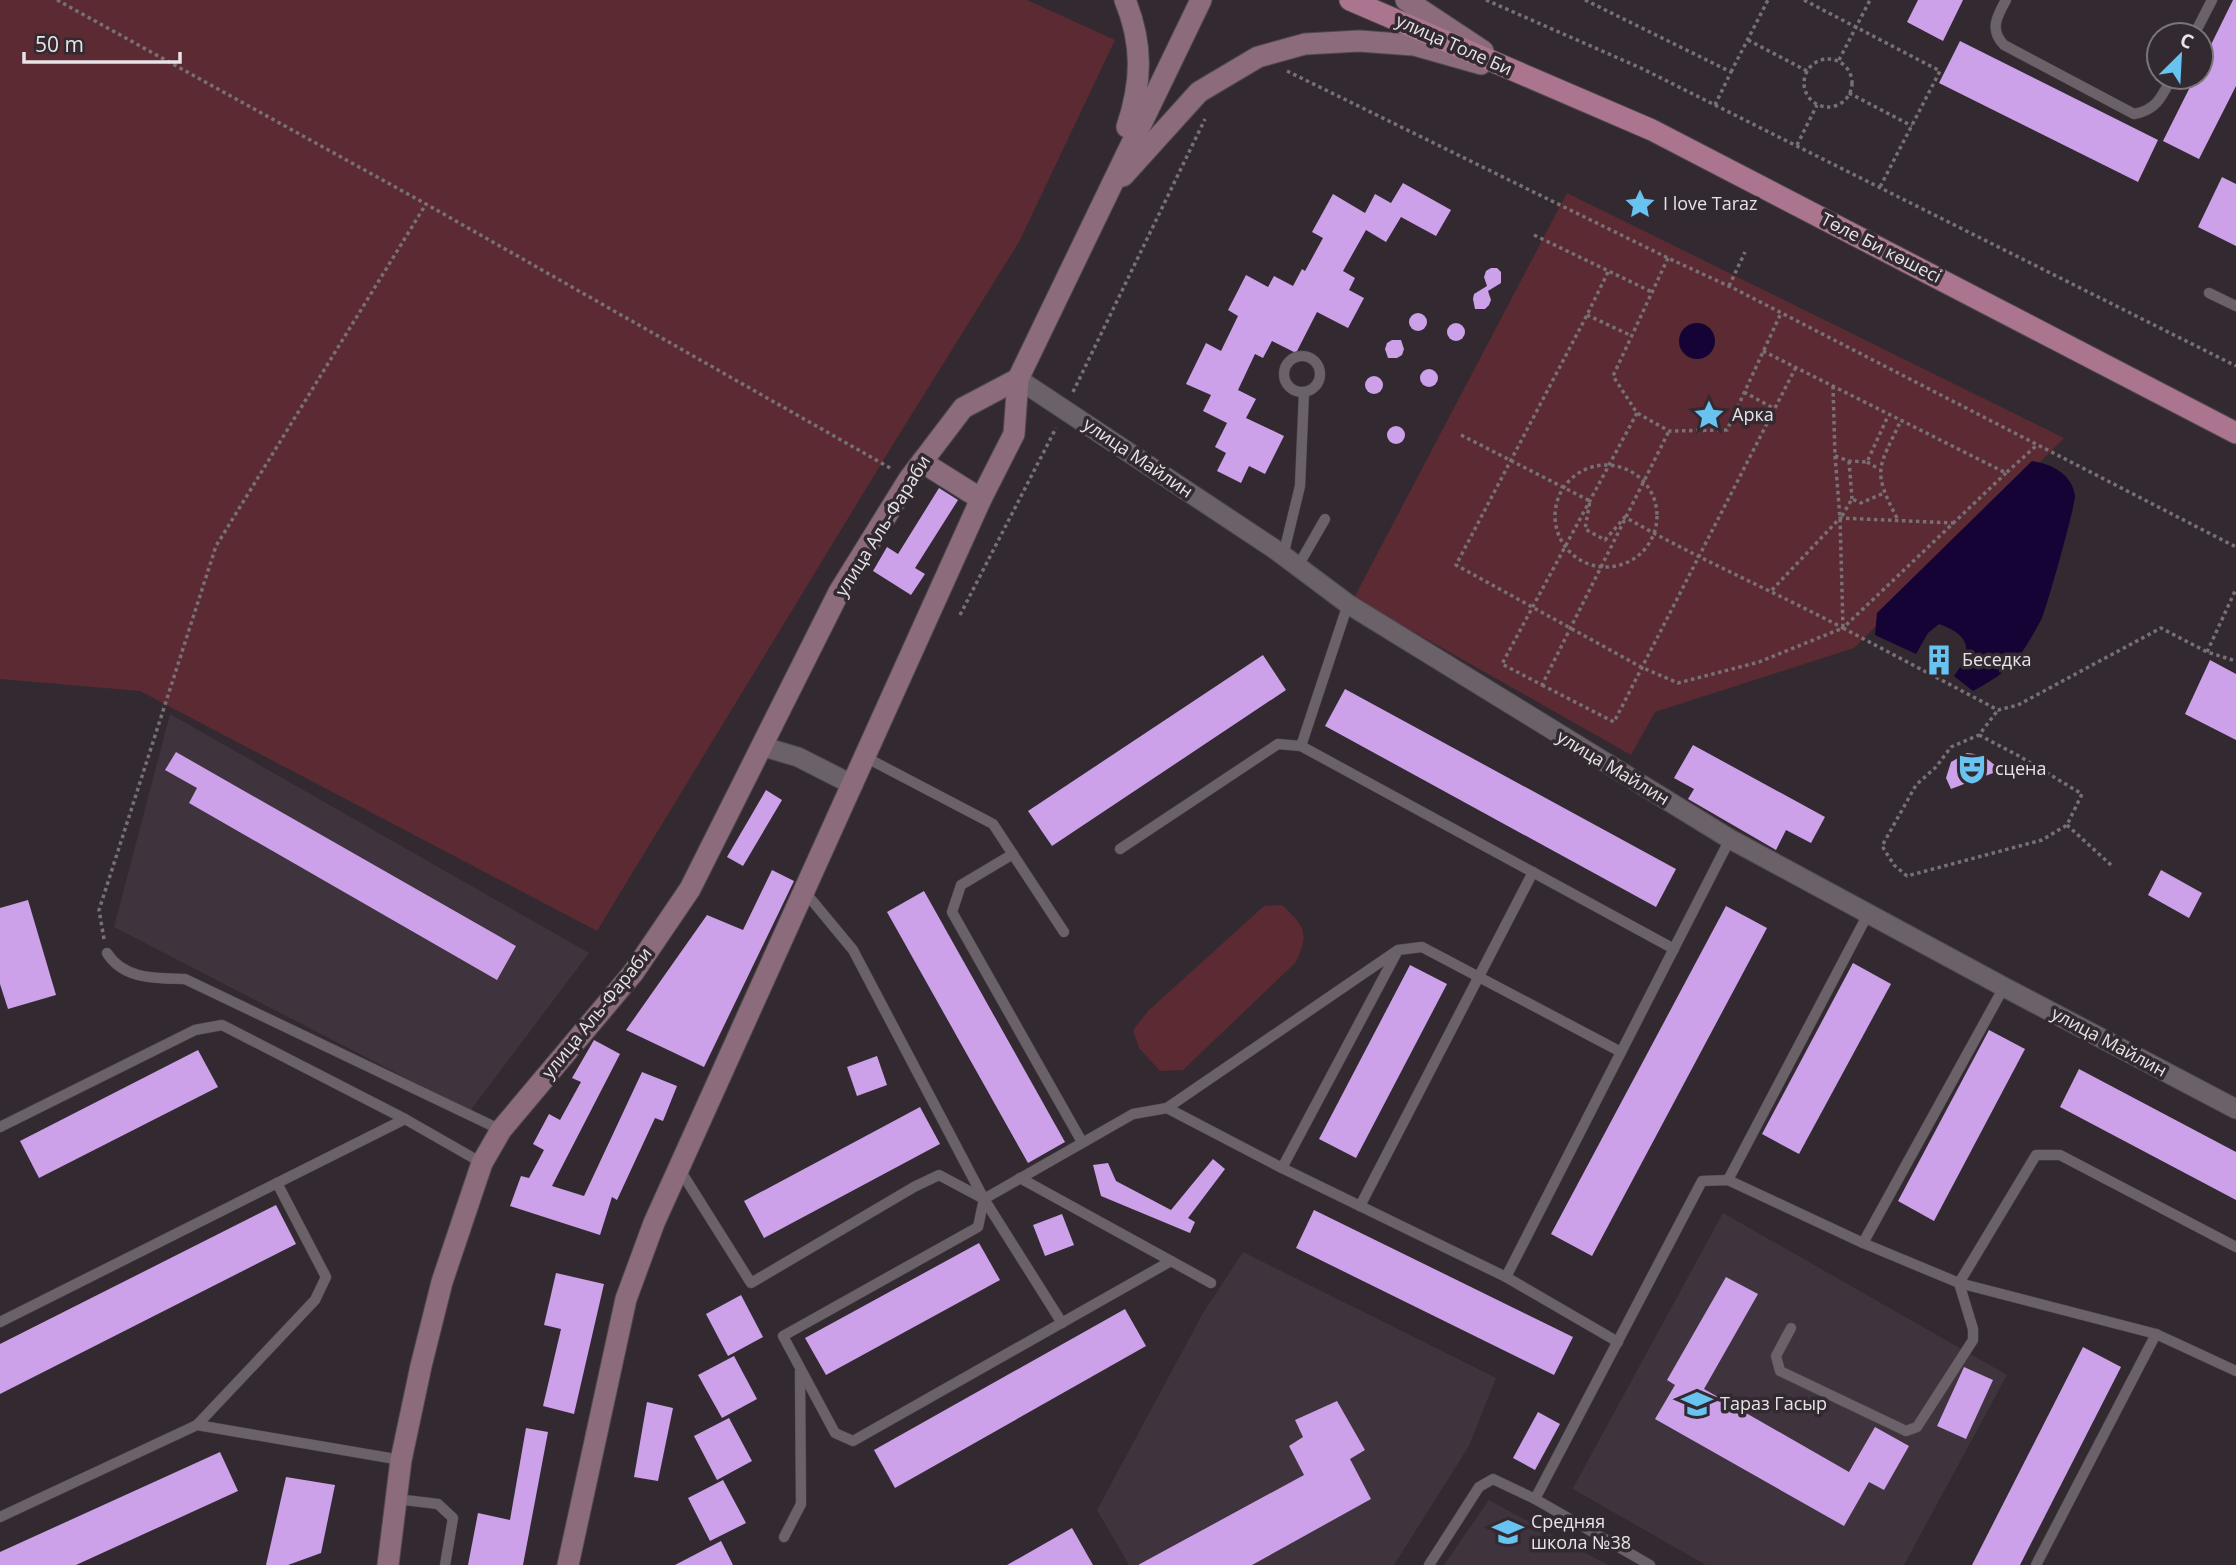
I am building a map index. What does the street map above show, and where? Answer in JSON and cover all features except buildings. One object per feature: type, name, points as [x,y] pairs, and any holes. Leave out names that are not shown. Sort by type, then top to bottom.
[{"type":"main road","points":[[1106,195],[1137,96],[1139,50],[1125,0]]},
{"type":"main road","points":[[568,1565],[626,1299],[654,1223],[981,499],[1014,434],[1018,379],[1201,0]]},
{"type":"main road","name":"улица Толе Би","points":[[1350,0],[1520,74]]},
{"type":"main road","points":[[1406,0],[1520,74]]},
{"type":"main road","points":[[1106,195],[1199,92],[1258,57],[1306,44],[1359,41],[1414,45],[1520,74]]},
{"type":"main road","name":"Төле Би көшесі","points":[[1520,74],[1652,130],[2236,433]]},
{"type":"main road","name":"улица Аль-Фараби","points":[[387,1565],[401,1460],[442,1282],[482,1163],[501,1130],[633,973],[683,900],[839,592],[909,479],[963,408],[1018,379]]},
{"type":"main road","points":[[922,461],[981,499]]},
{"type":"street","name":"улица Майлин","points":[[1018,379],[1291,561],[1348,604],[1730,839],[2236,1109]]},
{"type":"street","points":[[761,746],[798,757],[853,785]]},
{"type":"lane","points":[[2006,0],[1995,20],[1997,38],[2004,45],[2134,114],[2155,107],[2164,91]]},
{"type":"lane","points":[[2201,21],[2212,0]]},
{"type":"lane","points":[[2209,293],[2236,306]]},
{"type":"lane","points":[[1291,561],[1300,486],[1304,392]]},
{"type":"lane","points":[[1291,561],[1325,519]]},
{"type":"lane","points":[[1301,746],[1348,604]]},
{"type":"lane","points":[[1120,849],[1278,744],[1301,746],[1674,949]]},
{"type":"lane","points":[[865,757],[993,824],[1064,932]]},
{"type":"lane","points":[[1506,1277],[1730,839]]},
{"type":"lane","points":[[1013,854],[961,885],[952,912],[1082,1142]]},
{"type":"lane","points":[[1360,1206],[1533,872]]},
{"type":"lane","points":[[805,892],[853,950],[984,1199],[1062,1323]]},
{"type":"lane","points":[[1728,1180],[1868,914]]},
{"type":"lane","points":[[1171,1261],[853,1441],[835,1433],[783,1336],[978,1227],[984,1199],[1133,1114],[1167,1108],[1398,950],[1422,947],[1621,1052]]},
{"type":"lane","points":[[1282,1168],[1398,950]]},
{"type":"lane","points":[[107,953],[115,966],[148,978],[185,979],[501,1130]]},
{"type":"lane","points":[[1863,1242],[2004,987]]},
{"type":"lane","points":[[0,1127],[195,1030],[222,1025],[405,1119],[482,1163]]},
{"type":"lane","points":[[1167,1108],[1282,1168],[1506,1277],[1618,1342]]},
{"type":"lane","points":[[0,1322],[405,1119]]},
{"type":"lane","points":[[1791,1328],[1776,1356],[1780,1371],[1906,1431],[1917,1427],[1973,1340],[1973,1329],[1959,1283],[2036,1155],[2060,1156],[2236,1247]]},
{"type":"lane","points":[[680,1169],[751,1283],[939,1175],[984,1199]]},
{"type":"lane","points":[[1020,1178],[1211,1283]]},
{"type":"lane","points":[[1535,1499],[1702,1181],[1728,1180],[1959,1283],[2156,1334],[2236,1371]]},
{"type":"lane","points":[[0,1517],[197,1425],[315,1300],[326,1276],[278,1183]]},
{"type":"lane","points":[[2036,1565],[2156,1334]]},
{"type":"lane","points":[[784,1537],[801,1504],[800,1367]]},
{"type":"lane","points":[[197,1425],[401,1460]]},
{"type":"lane","points":[[1429,1565],[1479,1487],[1493,1479],[1535,1499],[1650,1565]]},
{"type":"lane","points":[[396,1499],[438,1504],[453,1518],[445,1565]]},
{"type":"path","points":[[57,0],[426,204],[909,479]]},
{"type":"path","points":[[1486,0],[1643,69],[2236,366]]},
{"type":"path","points":[[1499,0],[1499,6]]},
{"type":"path","points":[[1585,0],[1731,72]]},
{"type":"path","points":[[1715,105],[1768,0]]},
{"type":"path","points":[[1804,0],[1940,71],[1880,187]]},
{"type":"path","points":[[1839,61],[1870,0]]},
{"type":"path","points":[[1748,40],[1807,71]]},
{"type":"path","points":[[1258,57],[1729,286],[2236,547]]},
{"type":"path","points":[[1824,58],[1839,61],[1849,72],[1852,86],[1849,93],[1845,100],[1832,107],[1817,104],[1806,94],[1803,79],[1810,65],[1824,58]]},
{"type":"path","points":[[1849,93],[1912,126]]},
{"type":"path","points":[[1797,145],[1817,104]]},
{"type":"path","points":[[960,615],[1065,410],[1205,118]]},
{"type":"path","points":[[107,953],[99,910],[216,546],[426,204]]},
{"type":"path","points":[[1534,235],[1652,292]]},
{"type":"path","points":[[1729,286],[1745,252]]},
{"type":"path","points":[[1668,258],[1613,376],[1637,412],[1669,431],[1727,430],[1781,313]]},
{"type":"path","points":[[1608,272],[1456,565],[1641,667],[1678,683],[1759,662],[1843,628],[2038,445]]},
{"type":"path","points":[[1587,315],[1632,336]]},
{"type":"path","points":[[1763,351],[2006,474]]},
{"type":"path","points":[[1637,412],[1503,664],[1614,722],[1796,367]]},
{"type":"path","points":[[1833,385],[1843,628]]},
{"type":"path","points":[[1744,392],[1774,408]]},
{"type":"path","points":[[1867,462],[1888,416]]},
{"type":"path","points":[[1897,518],[1884,493],[1879,469],[1901,420]]},
{"type":"path","points":[[1542,685],[1669,431]]},
{"type":"path","points":[[1461,435],[1509,462],[1590,501]]},
{"type":"path","points":[[1835,456],[1849,461],[1867,462],[1879,469]]},
{"type":"path","points":[[1772,590],[1840,518],[1852,499],[1849,461]]},
{"type":"path","points":[[1608,465],[1626,470],[1644,481],[1652,493],[1657,520],[1654,534],[1645,548],[1633,559],[1618,566],[1602,567],[1581,560],[1564,546],[1554,517],[1556,502],[1563,488],[1575,475],[1591,467],[1608,465]]},
{"type":"path","points":[[1852,499],[1861,503],[1884,493]]},
{"type":"path","points":[[1590,501],[1584,529],[1605,540],[1625,517]]},
{"type":"path","points":[[1625,517],[1697,557],[1772,590],[1998,710]]},
{"type":"path","points":[[1840,518],[1897,518],[1954,523]]},
{"type":"path","points":[[2207,652],[2236,589]]},
{"type":"path","points":[[1979,736],[2082,794],[2067,825],[2042,840],[1907,876],[1894,864],[1882,846],[1916,785],[1936,767],[1951,747],[1979,736],[1998,710],[2018,705],[2161,628],[2207,652],[2236,662]]},
{"type":"path","points":[[2067,825],[2111,864]]},
{"type":"shaded area","points":[[0,0],[1027,0],[1115,40],[1019,242],[597,931],[140,691],[0,679]]},
{"type":"shaded area","points":[[1567,193],[2064,438],[1854,648],[1655,712],[1631,755],[1354,598]]},
{"type":"shaded area","points":[[1697,323],[1710,328],[1715,341],[1710,354],[1697,359],[1684,354],[1679,341],[1684,328]]},
{"type":"shaded area","points":[[2032,461],[2059,471],[2073,487],[2074,502],[2066,535],[2045,610],[2029,642],[2010,666],[1973,691],[1954,676],[1966,651],[1963,638],[1957,633],[1939,624],[1928,633],[1916,654],[1875,635],[1877,613]]},
{"type":"shaded area","points":[[170,714],[589,953],[470,1111],[114,927]]},
{"type":"shaded area","points":[[1282,905],[1303,931],[1303,945],[1295,963],[1183,1070],[1160,1071],[1139,1048],[1133,1030],[1149,1010],[1264,906]]},
{"type":"shaded area","points":[[1723,1213],[2007,1375],[1904,1565],[1706,1565],[1566,1485],[1573,1488]]},
{"type":"shaded area","points":[[1243,1252],[1496,1378],[1469,1446],[1394,1565],[1129,1565],[1097,1510],[1203,1313]]},
{"type":"shaded area","name":"Средняя школа №38","points":[[1489,1500],[1608,1565],[1444,1565]]},
{"type":"place","name":"I love Taraz","points":[[1640,204]]},
{"type":"place","name":"Арка","points":[[1709,415]]},
{"type":"place","name":"Беседка","points":[[1939,660]]},
{"type":"place","name":"сцена","points":[[1972,769]]},
{"type":"place","name":"Тараз Гасыр","points":[[1697,1404]]},
{"type":"place","name":"Средняя школа №38","points":[[1508,1532]]}]
